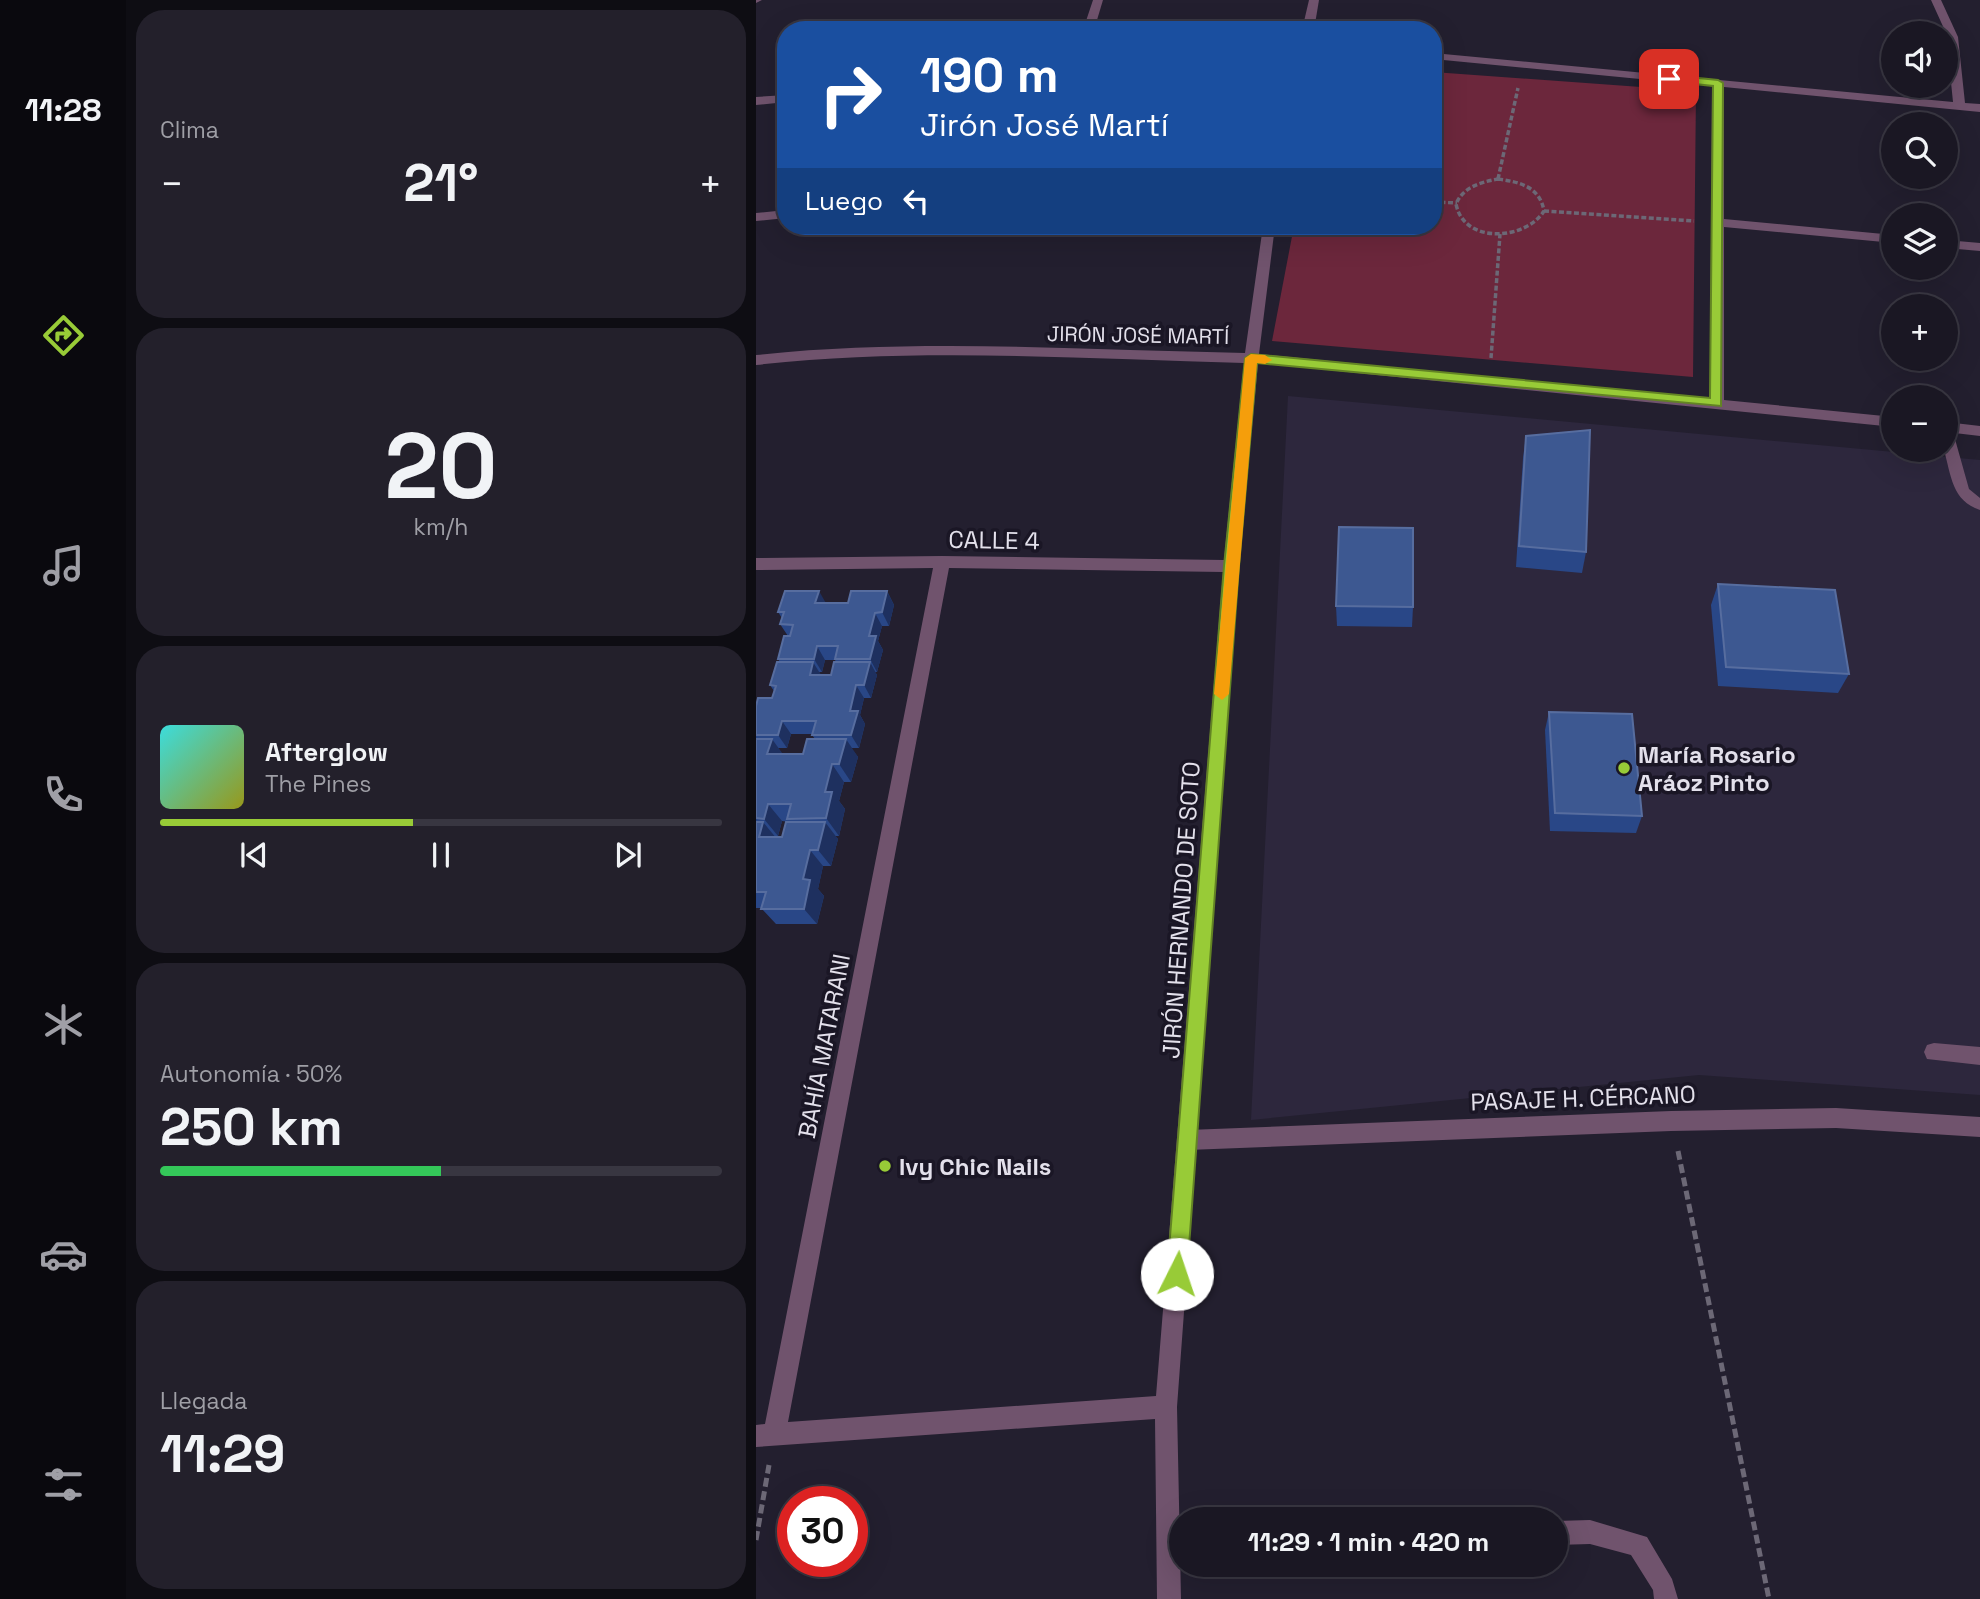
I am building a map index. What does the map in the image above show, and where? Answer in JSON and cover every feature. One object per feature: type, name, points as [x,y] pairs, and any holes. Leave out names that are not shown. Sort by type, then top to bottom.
[{"type":"street","points":[[1091,21],[1098,0]]},
{"type":"street","points":[[1310,21],[1314,0]]},
{"type":"street","points":[[1936,0],[1952,37],[1959,106]]},
{"type":"street","points":[[1442,57],[1980,108]]},
{"type":"street","points":[[1717,403],[1718,83]]},
{"type":"street","points":[[756,101],[777,99]]},
{"type":"street","points":[[756,217],[777,215]]},
{"type":"street","points":[[1718,222],[1881,238]]},
{"type":"street","name":"JIRÓN HERNANDO DE SOTO","points":[[1172,1507],[1166,1407],[1231,566],[1251,358],[1268,235]]},
{"type":"street","points":[[1958,245],[1980,247]]},
{"type":"street","name":"JIRÓN JOSÉ MARTÍ","points":[[756,360],[821,353],[897,351],[1251,358],[1881,421]]},
{"type":"street","points":[[1958,430],[1980,431]]},
{"type":"street","points":[[1954,462],[1962,491],[1967,498],[1980,504]]},
{"type":"street","name":"CALLE 4","points":[[756,564],[942,562],[1231,566]]},
{"type":"street","name":"BAHÍA MATARANI","points":[[765,1436],[942,562]]},
{"type":"street","points":[[1934,1052],[1980,1056]]},
{"type":"street","name":"PASAJE H. CÉRCANO","points":[[1188,1140],[1671,1121],[1836,1118],[1980,1126]]},
{"type":"street","points":[[765,1436],[1166,1407]]},
{"type":"street","points":[[1568,1533],[1591,1532],[1639,1545],[1664,1587],[1666,1599]]},
{"type":"street","name":"JIRÓN HERNANDO DE SOTO","points":[[1169,1599],[1173,1577]]},
{"type":"path","points":[[1498,179],[1522,65]]},
{"type":"path","points":[[1498,179],[1511,180],[1533,189],[1544,203],[1541,219],[1525,230],[1500,234],[1486,232],[1464,220],[1457,203],[1460,195],[1475,183],[1498,179]]},
{"type":"path","points":[[1442,202],[1457,203]]},
{"type":"path","points":[[1544,211],[1718,222]]},
{"type":"path","points":[[1489,383],[1500,234]]},
{"type":"path","points":[[1671,1121],[1769,1599]]},
{"type":"path","points":[[756,1540],[765,1436]]},
{"type":"shaded area","points":[[1442,73],[1696,91],[1693,377],[1272,341],[1292,235],[1442,235]]},
{"type":"shaded area","name":"María Rosario Aráoz Pinto","points":[[1288,396],[1881,451],[1881,462],[1958,462],[1958,458],[1980,460],[1980,1095],[1699,1075],[1251,1120]]},
{"type":"building","points":[[1590,430],[1586,552],[1519,546],[1526,436]]},
{"type":"building","points":[[1339,527],[1413,528],[1413,607],[1336,606]]},
{"type":"building","points":[[1718,584],[1835,590],[1849,674],[1726,667]]},
{"type":"building","points":[[785,591],[819,591],[815,603],[848,603],[851,591],[887,591],[882,612],[875,613],[869,636],[876,636],[870,659],[835,659],[838,646],[817,646],[814,659],[778,659],[784,636],[790,636],[793,625],[780,624],[784,612],[778,612]]},
{"type":"building","points":[[777,662],[813,662],[810,675],[831,675],[834,662],[870,662],[864,685],[856,685],[850,711],[858,711],[851,735],[812,735],[816,721],[782,721],[778,735],[756,735],[758,698],[772,698],[776,686],[770,685]]},
{"type":"building","points":[[1549,712],[1632,714],[1642,816],[1555,813]]},
{"type":"building","points":[[756,739],[772,739],[767,754],[803,754],[807,739],[846,739],[839,764],[832,764],[825,792],[832,792],[826,818],[787,819],[791,804],[768,804],[764,819],[756,818]]},
{"type":"building","points":[[756,822],[763,822],[759,837],[782,837],[786,822],[825,822],[818,850],[810,850],[803,879],[810,880],[804,909],[761,909],[766,892],[756,892]]},
{"type":"slow traffic","points":[[1222,694],[1251,358],[1265,360]]},
{"type":"place","name":"María Rosario Aráoz Pinto","points":[[1624,768]]},
{"type":"place","name":"Ivy Chic Nails","points":[[885,1166]]},
{"type":"route","points":[[1177,1274],[1231,566],[1251,358],[1717,403],[1718,83],[1669,79]]}]
